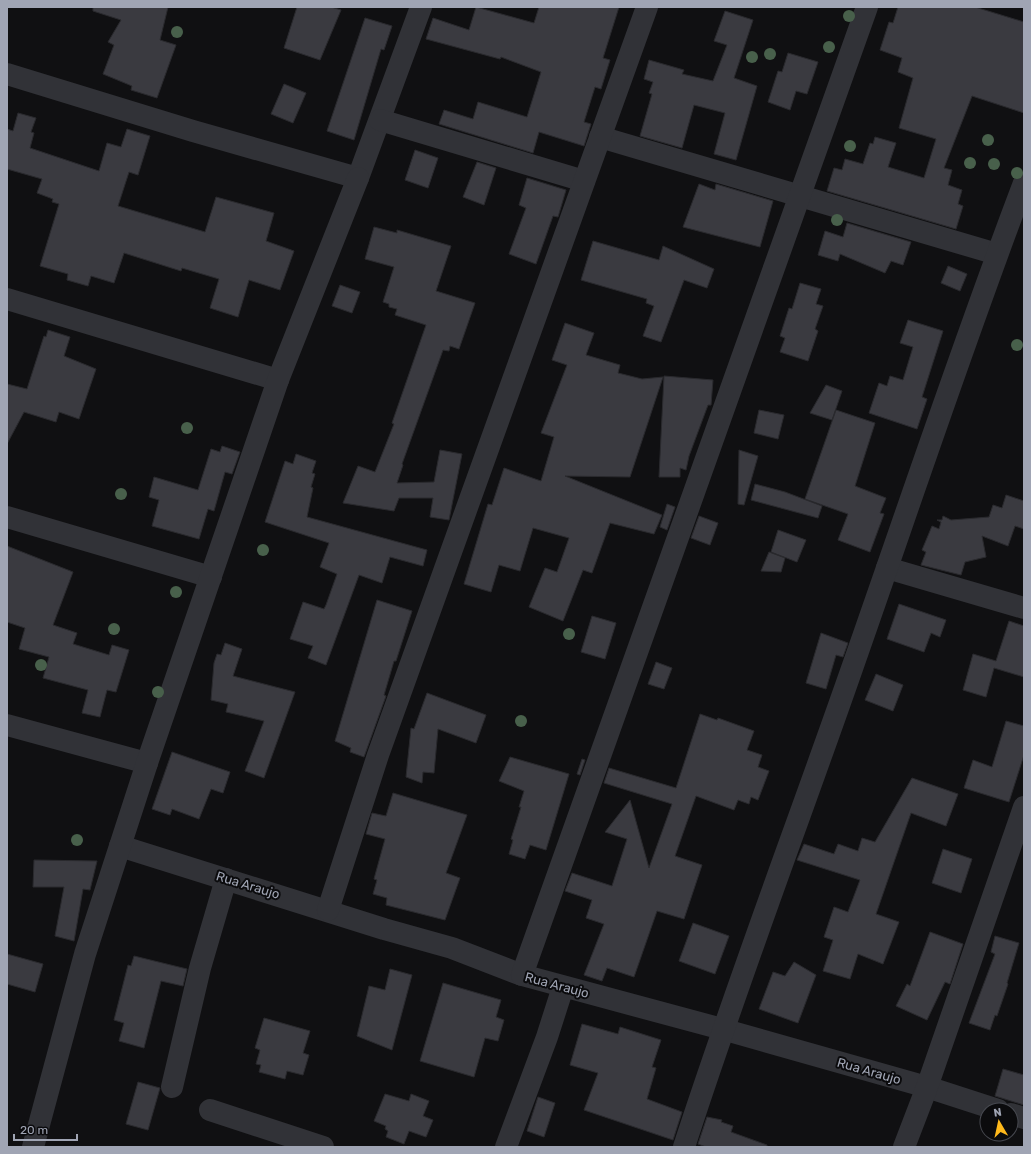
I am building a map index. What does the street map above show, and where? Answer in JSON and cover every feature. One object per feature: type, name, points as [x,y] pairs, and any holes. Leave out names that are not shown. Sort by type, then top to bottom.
[{"type":"street","points":[[33,1147],[85,954],[147,763],[278,380],[358,178],[421,7]]},
{"type":"street","points":[[328,910],[378,755],[647,7]]},
{"type":"street","points":[[522,976],[867,7]]},
{"type":"street","points":[[7,74],[193,131],[358,178]]},
{"type":"street","points":[[380,120],[584,181]]},
{"type":"street","points":[[600,137],[997,254]]},
{"type":"street","points":[[684,1147],[722,1029],[887,568],[997,254],[1024,183]]},
{"type":"street","points":[[7,299],[278,380]]},
{"type":"street","points":[[7,517],[211,577]]},
{"type":"street","points":[[887,568],[1024,608]]},
{"type":"street","points":[[7,726],[147,763]]},
{"type":"street","points":[[904,1147],[927,1087],[1024,808]]},
{"type":"street","name":"Rua Araujo","points":[[120,846],[328,910],[384,929],[452,948],[522,976],[722,1029],[927,1087],[979,1104]]},
{"type":"street","points":[[172,1087],[200,968],[226,878]]},
{"type":"street","points":[[506,1147],[537,1066],[563,987]]},
{"type":"street","points":[[210,1110],[323,1147]]},
{"type":"building","points":[[93,7],[168,7],[160,40],[176,45],[157,98],[131,90],[132,86],[103,74],[114,45],[108,42],[121,20],[93,11]]},
{"type":"building","points":[[297,7],[331,7],[341,10],[320,60],[284,48]]},
{"type":"building","points":[[476,7],[534,23],[539,7],[619,7],[603,58],[610,60],[601,89],[595,87],[584,122],[591,124],[584,146],[539,132],[533,153],[439,124],[444,110],[473,119],[478,102],[527,117],[541,72],[501,57],[500,59],[426,39],[433,18],[469,30]]},
{"type":"building","points":[[898,7],[975,7],[1024,22],[1024,113],[972,96],[944,168],[952,170],[948,185],[962,190],[958,204],[963,206],[956,229],[827,191],[834,168],[842,170],[845,159],[863,164],[870,143],[873,144],[875,137],[896,143],[888,167],[924,178],[936,139],[899,128],[913,78],[898,72],[902,58],[880,50],[889,22],[893,23]]},
{"type":"building","points":[[725,11],[753,20],[734,78],[757,86],[736,160],[714,154],[725,113],[694,105],[682,148],[640,136],[652,94],[649,93],[653,82],[644,79],[649,60],[684,70],[682,74],[713,81],[727,45],[714,41]]},
{"type":"building","points":[[365,18],[392,26],[384,50],[381,49],[354,140],[327,131]]},
{"type":"building","points":[[788,53],[818,62],[807,94],[796,91],[790,110],[768,102],[778,71],[782,72]]},
{"type":"building","points":[[284,84],[306,93],[293,123],[271,114]]},
{"type":"building","points":[[18,113],[36,118],[31,132],[34,133],[30,148],[99,171],[107,143],[121,147],[127,129],[150,136],[138,175],[129,172],[118,206],[205,232],[216,197],[274,213],[266,241],[294,251],[280,290],[249,280],[238,317],[210,308],[219,279],[182,268],[181,271],[124,253],[114,283],[91,276],[88,286],[67,280],[68,274],[40,266],[59,204],[52,202],[53,199],[37,193],[42,179],[7,169],[7,129],[13,131]]},
{"type":"building","points":[[415,150],[438,158],[428,188],[405,180]]},
{"type":"building","points":[[477,162],[496,168],[484,205],[463,197]]},
{"type":"building","points":[[527,178],[566,190],[558,217],[553,216],[536,264],[509,254],[526,208],[519,205]]},
{"type":"building","points":[[699,184],[715,190],[716,184],[773,201],[760,247],[683,227]]},
{"type":"building","points":[[847,223],[911,242],[903,265],[891,261],[885,273],[840,254],[838,261],[818,255],[825,231],[843,237]]},
{"type":"building","points":[[374,227],[397,233],[397,230],[451,246],[436,291],[475,303],[459,349],[450,346],[449,351],[443,350],[402,464],[403,465],[397,483],[434,482],[440,450],[462,454],[449,520],[430,517],[433,498],[399,498],[394,511],[343,503],[358,466],[375,472],[394,424],[392,423],[426,325],[395,315],[397,309],[389,307],[389,304],[383,302],[394,267],[365,259]]},
{"type":"building","points":[[593,241],[659,260],[663,246],[714,269],[707,288],[684,280],[661,342],[643,336],[654,306],[646,303],[647,299],[581,280]]},
{"type":"building","points":[[948,266],[967,274],[960,291],[941,283]]},
{"type":"building","points":[[800,283],[821,289],[816,304],[823,306],[815,329],[818,331],[808,361],[780,352],[785,338],[780,336],[789,308],[792,309]]},
{"type":"building","points":[[340,285],[360,292],[352,313],[332,306]]},
{"type":"building","points":[[908,320],[943,331],[922,397],[927,399],[917,429],[869,413],[879,383],[887,386],[890,376],[903,380],[913,347],[900,343]]},
{"type":"building","points":[[565,323],[594,333],[586,355],[620,365],[618,373],[642,379],[663,377],[630,477],[565,476],[662,515],[654,534],[610,523],[592,573],[583,570],[563,621],[529,607],[545,568],[557,572],[569,538],[533,528],[520,571],[499,565],[491,592],[464,584],[488,504],[492,505],[504,468],[541,481],[554,437],[541,433],[567,365],[552,360]]},
{"type":"building","points":[[48,330],[70,337],[64,356],[96,369],[79,419],[59,412],[56,422],[24,412],[7,444],[7,384],[27,389],[44,336],[46,337]]},
{"type":"building","points":[[664,376],[713,380],[711,405],[708,405],[689,456],[686,470],[680,468],[680,477],[659,477]]},
{"type":"building","points":[[826,385],[842,391],[832,420],[810,413]]},
{"type":"building","points":[[759,410],[784,415],[778,439],[754,433]]},
{"type":"building","points":[[836,410],[875,423],[855,486],[886,498],[880,513],[884,514],[870,552],[838,540],[848,514],[805,499]]},
{"type":"building","points":[[222,446],[240,452],[232,474],[225,472],[214,511],[208,509],[199,539],[152,526],[159,500],[149,497],[154,477],[198,490],[211,449],[220,452]]},
{"type":"building","points":[[739,450],[758,456],[744,505],[738,504]]},
{"type":"building","points":[[296,454],[316,461],[312,473],[315,474],[311,487],[313,488],[307,517],[427,550],[423,566],[390,557],[382,583],[359,575],[326,665],[308,658],[313,646],[290,639],[303,602],[324,609],[326,605],[337,574],[320,567],[329,543],[265,522],[285,461],[293,464]]},
{"type":"building","points":[[755,484],[785,492],[822,506],[818,518],[751,500]]},
{"type":"building","points":[[1006,495],[1024,501],[1024,529],[1015,526],[1008,546],[982,536],[986,557],[965,562],[961,575],[921,565],[926,552],[922,550],[932,526],[939,529],[941,522],[937,520],[942,520],[943,516],[951,520],[989,517],[993,505],[1002,508]]},
{"type":"building","points":[[667,504],[675,507],[667,530],[660,527]]},
{"type":"building","points":[[699,516],[718,523],[710,545],[691,538]]},
{"type":"building","points":[[778,530],[806,540],[797,562],[771,552]]},
{"type":"building","points":[[7,546],[73,572],[53,625],[77,633],[73,644],[109,655],[112,645],[129,650],[116,692],[107,690],[100,717],[82,713],[88,690],[43,678],[49,657],[19,649],[25,628],[7,622]]},
{"type":"building","points":[[769,552],[785,558],[781,572],[761,571]]},
{"type":"building","points":[[377,600],[412,611],[396,661],[394,661],[384,695],[386,696],[364,757],[350,752],[351,748],[335,741]]},
{"type":"building","points":[[899,604],[946,620],[940,637],[931,633],[924,652],[887,639]]},
{"type":"building","points":[[592,616],[616,623],[605,659],[581,652]]},
{"type":"building","points":[[1009,621],[1024,626],[1024,677],[994,668],[986,697],[963,690],[973,654],[996,661]]},
{"type":"building","points":[[821,633],[848,643],[843,657],[836,655],[826,689],[806,683]]},
{"type":"building","points":[[225,643],[242,649],[233,676],[295,692],[264,778],[245,771],[264,721],[226,712],[228,704],[211,700],[214,663],[217,654],[221,655]]},
{"type":"building","points":[[656,662],[672,668],[664,689],[648,684]]},
{"type":"building","points":[[876,674],[903,685],[893,711],[865,700]]},
{"type":"building","points":[[427,693],[486,715],[476,743],[438,729],[434,773],[423,772],[422,783],[406,777],[411,728],[414,729]]},
{"type":"building","points":[[700,714],[717,720],[718,718],[754,731],[747,750],[762,755],[758,767],[769,771],[758,800],[751,797],[749,804],[738,800],[734,810],[696,796],[675,856],[702,865],[684,919],[657,911],[634,977],[607,968],[602,981],[584,975],[604,924],[586,918],[592,900],[565,891],[572,873],[612,886],[627,839],[605,832],[630,800],[649,868],[672,804],[604,783],[609,768],[676,788]]},
{"type":"building","points":[[1006,721],[1024,726],[1024,755],[1009,802],[964,788],[973,760],[992,767]]},
{"type":"building","points":[[172,752],[230,772],[223,793],[211,789],[199,819],[172,809],[170,815],[152,809]]},
{"type":"building","points":[[510,757],[569,774],[546,850],[530,845],[525,859],[509,854],[513,840],[511,839],[521,807],[519,807],[524,791],[499,781]]},
{"type":"building","points":[[582,759],[585,760],[580,775],[577,774]]},
{"type":"building","points":[[912,778],[958,794],[946,826],[911,813],[876,914],[899,922],[883,964],[858,954],[850,979],[823,971],[833,940],[824,937],[834,907],[848,912],[860,880],[797,860],[804,844],[834,854],[838,844],[858,851],[862,838],[875,842]]},
{"type":"building","points":[[393,793],[467,815],[446,873],[460,878],[445,920],[386,905],[387,898],[373,894],[377,880],[374,879],[385,839],[366,834],[372,813],[386,816]]},
{"type":"building","points":[[943,849],[972,859],[961,893],[932,883]]},
{"type":"building","points":[[34,860],[97,861],[90,890],[83,889],[74,941],[55,936],[64,887],[33,887]]},
{"type":"building","points":[[693,923],[729,936],[715,974],[679,961]]},
{"type":"building","points":[[930,932],[963,944],[950,984],[945,982],[927,1020],[896,1006],[907,984],[910,986]]},
{"type":"building","points":[[995,936],[1019,943],[1007,983],[1008,984],[997,1016],[995,1015],[990,1030],[969,1023],[995,954],[991,952]]},
{"type":"building","points":[[7,954],[43,964],[35,992],[7,984]]},
{"type":"building","points":[[134,956],[187,969],[183,986],[161,981],[144,1048],[119,1041],[124,1023],[114,1020],[128,965],[131,966]]},
{"type":"building","points":[[794,962],[816,975],[798,1023],[759,1009],[773,972],[785,976]]},
{"type":"building","points":[[390,969],[412,975],[392,1050],[357,1036],[369,986],[385,990]]},
{"type":"building","points":[[443,983],[501,1000],[496,1017],[504,1020],[498,1041],[485,1038],[474,1077],[420,1061]]},
{"type":"building","points":[[264,1018],[310,1031],[303,1053],[309,1055],[303,1075],[287,1071],[285,1079],[259,1072],[261,1065],[256,1064],[260,1050],[255,1048]]},
{"type":"building","points":[[582,1024],[618,1034],[620,1027],[661,1040],[652,1067],[656,1068],[647,1099],[682,1112],[673,1140],[584,1110],[598,1073],[570,1065]]},
{"type":"building","points":[[1003,1069],[1024,1075],[1024,1105],[1019,1103],[1019,1102],[995,1096]]},
{"type":"building","points":[[138,1082],[160,1088],[148,1130],[126,1124]]},
{"type":"building","points":[[385,1094],[409,1101],[411,1094],[429,1101],[423,1116],[433,1120],[426,1137],[409,1131],[404,1144],[386,1137],[388,1131],[385,1129],[386,1126],[374,1121]]},
{"type":"building","points":[[538,1097],[555,1103],[544,1137],[527,1131]]},
{"type":"building","points":[[707,1117],[722,1120],[721,1122],[733,1126],[731,1132],[767,1145],[767,1147],[706,1147],[698,1144]]}]
